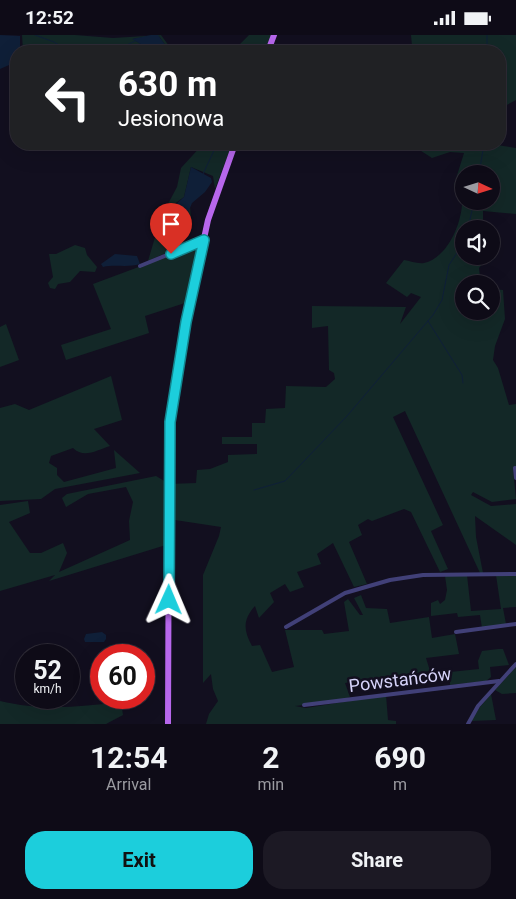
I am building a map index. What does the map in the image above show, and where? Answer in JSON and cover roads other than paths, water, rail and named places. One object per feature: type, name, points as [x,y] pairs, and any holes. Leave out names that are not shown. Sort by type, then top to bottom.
[{"type":"main road","points":[[168,724],[170,422],[186,322],[208,220],[233,150]]},
{"type":"street","points":[[140,266],[204,240]]},
{"type":"street","points":[[514,467],[516,478]]},
{"type":"street","points":[[286,627],[345,593],[390,580],[423,575],[516,574]]},
{"type":"street","points":[[456,633],[516,624]]},
{"type":"street","points":[[468,724],[478,706],[516,664]]},
{"type":"street","points":[[491,681],[495,686]]},
{"type":"street","name":"Powstańców","points":[[304,705],[499,681]]},
{"type":"water","points":[[0,35],[20,36],[20,45],[10,45],[10,65],[0,69]]},
{"type":"water","points":[[158,35],[165,45],[142,45],[132,39]]},
{"type":"water","points":[[191,167],[211,178],[212,182],[205,192],[192,203],[181,230],[179,229],[174,206],[184,197]]},
{"type":"water","points":[[115,254],[137,256],[140,264],[103,267],[101,264]]},
{"type":"water","points":[[102,632],[106,635],[104,642],[85,642],[86,634]]},
{"type":"waterway","points":[[35,35],[59,45]]},
{"type":"waterway","points":[[487,35],[487,45]]},
{"type":"waterway","points":[[127,45],[135,41]]},
{"type":"waterway","points":[[203,174],[214,150]]},
{"type":"waterway","points":[[480,165],[483,150]]},
{"type":"waterway","points":[[470,220],[472,210]]},
{"type":"waterway","points":[[254,490],[285,481],[347,416],[433,315],[442,300],[449,265],[455,256]]},
{"type":"waterway","points":[[428,321],[462,375],[463,383]]}]
